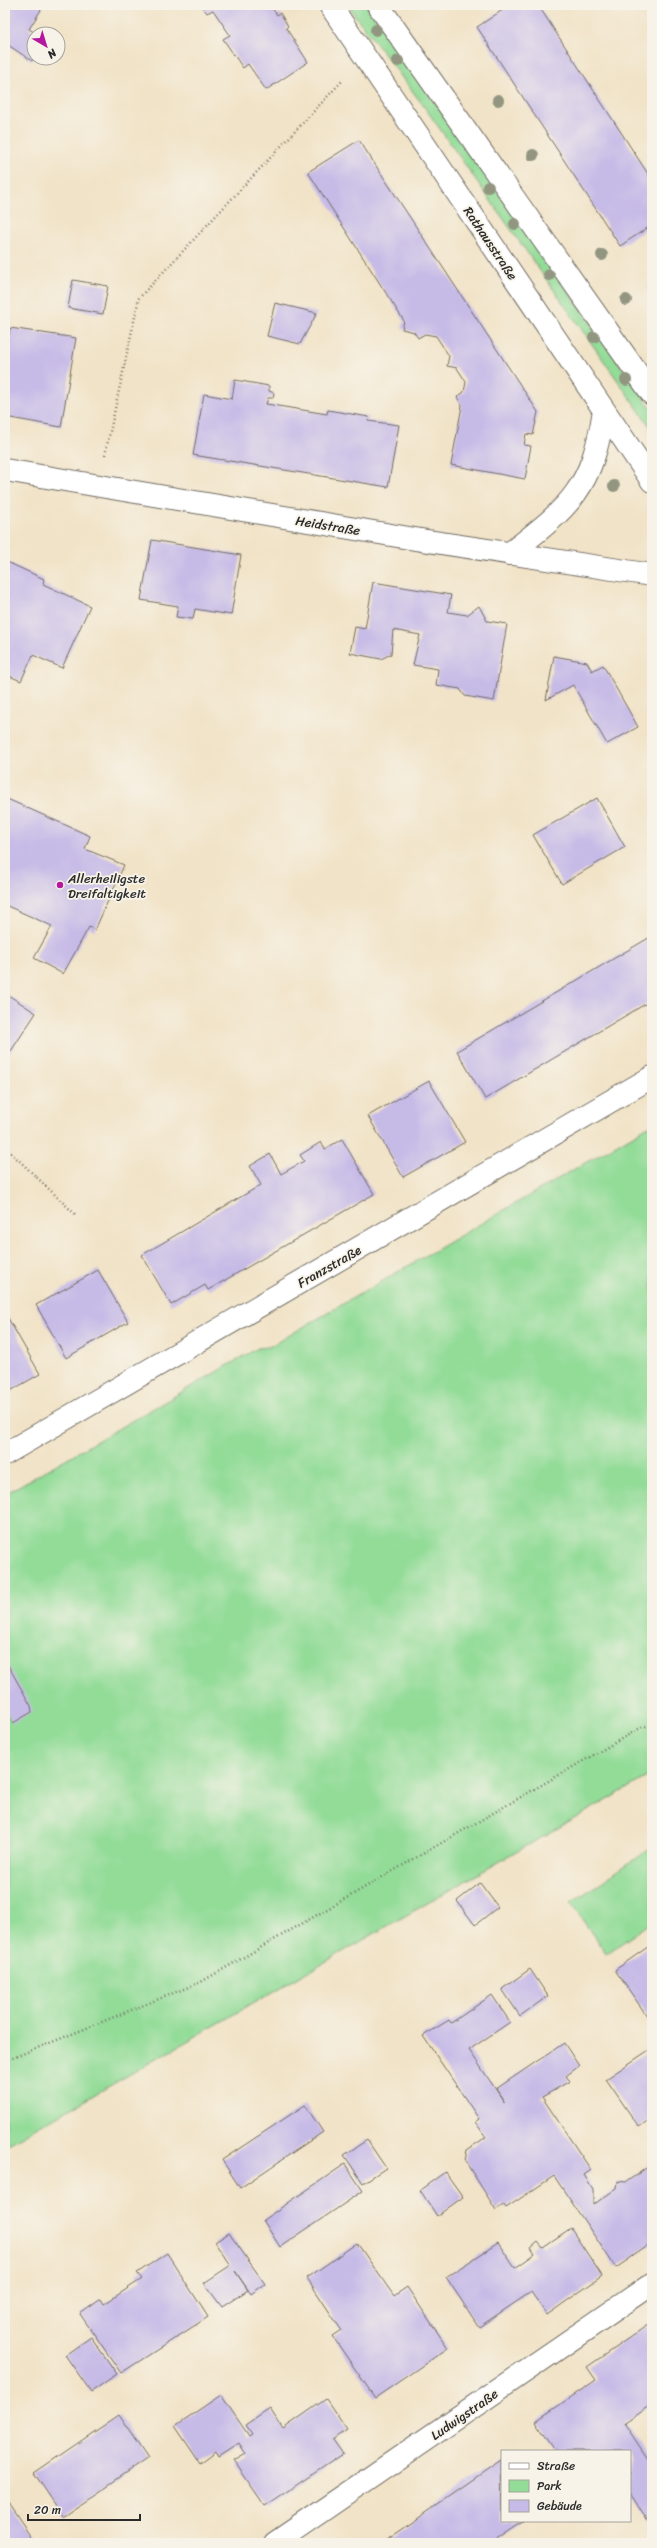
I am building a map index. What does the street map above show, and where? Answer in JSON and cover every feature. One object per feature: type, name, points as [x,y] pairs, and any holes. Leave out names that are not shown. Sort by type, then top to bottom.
[{"type":"street","name":"Rathausstraße","points":[[330,5],[652,481]]},
{"type":"street","points":[[378,5],[652,394]]},
{"type":"street","points":[[509,554],[559,515],[586,479],[599,446],[604,410]]},
{"type":"street","name":"Heidstraße","points":[[5,470],[101,488],[509,554],[652,575]]},
{"type":"street","name":"Franzstraße","points":[[5,1454],[652,1077]]},
{"type":"street","name":"Ludwigstraße","points":[[275,2543],[652,2284]]},
{"type":"path","points":[[101,488],[105,449],[139,298],[365,57]]},
{"type":"path","points":[[5,1148],[75,1214]]},
{"type":"path","points":[[5,2061],[201,1982],[642,1727],[652,1725]]},
{"type":"green space","points":[[347,5],[366,5],[652,410],[652,429],[423,105]]},
{"type":"green space","points":[[652,1124],[652,1774],[5,2146],[5,1494],[258,1348],[269,1347]]},
{"type":"green space","points":[[652,1847],[652,1922],[606,1954],[571,1903]]},
{"type":"building","points":[[5,5],[44,5],[31,26],[26,26],[26,57],[5,43]]},
{"type":"building","points":[[201,5],[270,5],[277,15],[280,13],[288,26],[286,28],[308,62],[266,90],[248,64],[243,68],[223,39],[230,35],[213,10],[207,13]]},
{"type":"building","points":[[510,5],[538,5],[652,180],[652,225],[620,246],[477,27]]},
{"type":"building","points":[[359,140],[538,412],[533,435],[526,434],[524,445],[531,446],[525,479],[451,465],[462,406],[457,397],[464,392],[466,382],[457,368],[447,366],[449,356],[436,336],[425,334],[418,338],[414,332],[402,329],[404,321],[308,172]]},
{"type":"building","points":[[73,280],[108,286],[103,314],[68,308]]},
{"type":"building","points":[[652,284],[652,296],[647,287]]},
{"type":"building","points":[[275,303],[317,313],[300,344],[267,336]]},
{"type":"building","points":[[10,328],[76,338],[61,427],[5,417],[5,355]]},
{"type":"building","points":[[235,380],[269,386],[269,391],[274,393],[273,398],[268,398],[266,404],[327,414],[328,410],[369,417],[368,421],[399,425],[388,487],[193,455],[204,394],[232,399]]},
{"type":"building","points":[[152,540],[241,555],[231,615],[195,609],[193,619],[176,617],[178,606],[141,600]]},
{"type":"building","points":[[5,561],[44,579],[43,584],[90,606],[62,668],[33,655],[21,681],[5,674]]},
{"type":"building","points":[[373,582],[451,595],[448,612],[467,615],[479,606],[487,621],[507,624],[494,701],[465,696],[460,689],[436,685],[438,669],[413,665],[420,635],[393,630],[391,654],[381,659],[350,653],[355,627],[365,629]]},
{"type":"building","points":[[554,656],[587,662],[592,671],[603,665],[638,727],[607,744],[573,685],[546,700]]},
{"type":"building","name":"Allerheiligste Dreifaltigkeit","points":[[5,798],[90,836],[85,849],[124,865],[95,930],[89,927],[63,974],[34,958],[52,926],[5,905]]},
{"type":"building","points":[[597,798],[625,847],[562,884],[533,835]]},
{"type":"building","points":[[652,936],[652,1000],[485,1099],[457,1051]]},
{"type":"building","points":[[5,993],[36,1013],[5,1060]]},
{"type":"building","points":[[429,1081],[465,1142],[403,1177],[368,1116]]},
{"type":"building","points":[[342,1139],[374,1194],[208,1290],[205,1285],[171,1305],[142,1255],[261,1185],[250,1166],[270,1154],[281,1174],[304,1161],[300,1155],[321,1142],[325,1149]]},
{"type":"building","points":[[98,1270],[128,1322],[66,1358],[36,1305]]},
{"type":"building","points":[[5,1313],[40,1374],[5,1394]]},
{"type":"building","points":[[5,1660],[31,1706],[32,1712],[13,1723],[5,1709]]},
{"type":"building","points":[[480,1883],[498,1907],[475,1925],[457,1901]]},
{"type":"building","points":[[652,1944],[652,2023],[615,1970]]},
{"type":"building","points":[[530,1969],[548,1996],[520,2016],[502,1989]]},
{"type":"building","points":[[492,1995],[510,2022],[469,2050],[505,2103],[496,2089],[564,2043],[579,2066],[566,2076],[570,2081],[542,2097],[591,2170],[584,2175],[593,2189],[593,2205],[617,2188],[618,2181],[626,2182],[652,2164],[652,2243],[616,2268],[554,2176],[506,2208],[503,2204],[496,2210],[465,2161],[467,2150],[486,2137],[475,2122],[479,2119],[423,2036],[449,2020],[451,2023]]},
{"type":"building","points":[[652,2048],[652,2118],[639,2127],[606,2079]]},
{"type":"building","points":[[305,2105],[323,2132],[240,2188],[222,2160]]},
{"type":"building","points":[[367,2140],[386,2168],[363,2183],[344,2155]]},
{"type":"building","points":[[345,2164],[363,2191],[280,2247],[263,2220]]},
{"type":"building","points":[[445,2172],[463,2197],[437,2216],[420,2190]]},
{"type":"building","points":[[571,2229],[602,2276],[547,2315],[531,2292],[479,2327],[446,2277],[498,2243],[515,2268],[535,2254],[531,2248],[538,2242],[543,2248]]},
{"type":"building","points":[[229,2233],[265,2284],[251,2294],[235,2271],[248,2290],[222,2307],[204,2283],[231,2265],[215,2242]]},
{"type":"building","points":[[357,2243],[394,2296],[407,2287],[448,2348],[375,2398],[333,2337],[342,2331],[307,2278]]},
{"type":"building","points":[[167,2253],[208,2317],[121,2373],[80,2314],[101,2299],[104,2304],[142,2279],[137,2273]]},
{"type":"building","points":[[652,2322],[652,2404],[624,2423],[652,2465],[652,2529],[631,2498],[631,2450],[555,2450],[536,2421],[596,2380],[587,2367]]},
{"type":"building","points":[[91,2337],[117,2374],[91,2392],[65,2355]]},
{"type":"building","points":[[221,2395],[249,2436],[252,2434],[246,2425],[270,2409],[283,2429],[326,2399],[347,2430],[333,2440],[343,2454],[265,2506],[234,2461],[246,2454],[239,2443],[219,2456],[216,2451],[200,2463],[175,2426]]},
{"type":"building","points":[[119,2415],[148,2458],[63,2516],[34,2473]]},
{"type":"building","points":[[501,2460],[501,2522],[523,2522],[492,2543],[381,2543]]},
{"type":"building","points":[[5,2499],[35,2543],[5,2543]]},
{"type":"place","name":"Allerheiligste Dreifaltigkeit","points":[[60,885]]}]
